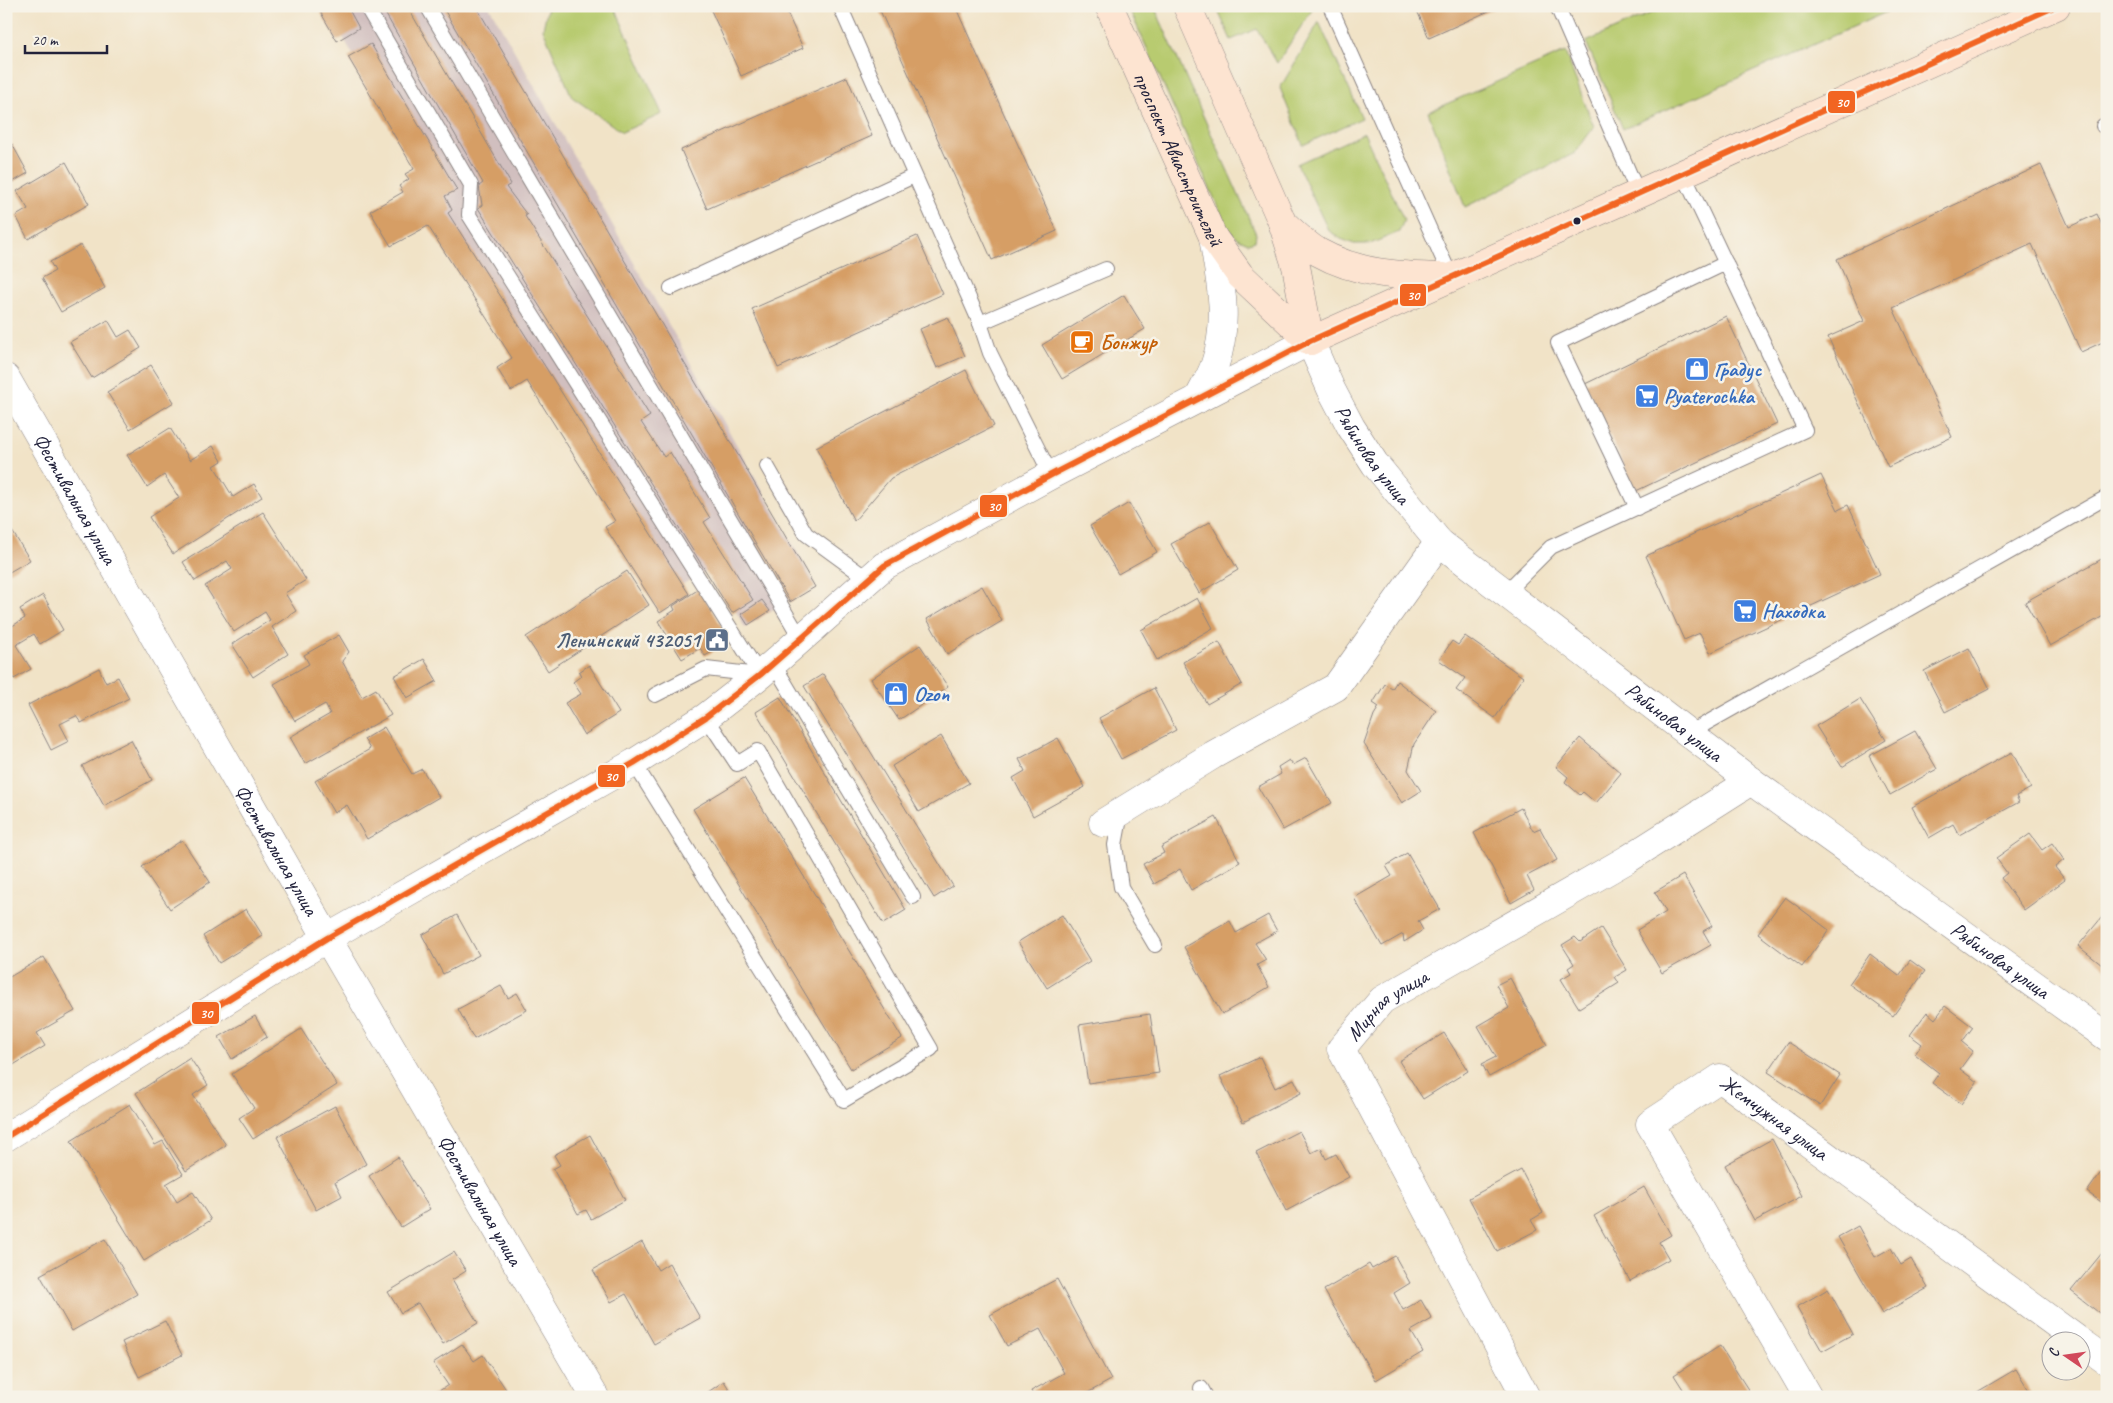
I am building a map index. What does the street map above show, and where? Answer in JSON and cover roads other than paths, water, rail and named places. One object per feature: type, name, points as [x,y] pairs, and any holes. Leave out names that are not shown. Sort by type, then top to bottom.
[{"type":"main road","name":"проспект Авиастроителей","points":[[1109,6],[1213,237],[1240,274],[1310,341]]},
{"type":"main road","points":[[1188,6],[1282,222],[1296,266],[1310,341],[2056,6]]},
{"type":"main road","points":[[1282,222],[1317,252],[1350,266],[1391,275],[1451,277]]},
{"type":"street","points":[[1198,398],[1215,365],[1222,334],[1224,298],[1213,237]]},
{"type":"street","points":[[6,1137],[327,938],[634,763],[706,717],[766,669],[884,566],[1051,475],[1310,341]]},
{"type":"street","name":"Рябиновая улица","points":[[1310,341],[1331,389],[1375,464],[1439,542],[1750,781],[2107,1037]]},
{"type":"street","name":"Фестивальная улица","points":[[6,378],[327,938],[595,1397]]},
{"type":"street","points":[[1112,818],[1214,755],[1336,687],[1439,542]]},
{"type":"street","name":"Мирная улица","points":[[1526,1397],[1341,1049],[1382,1000],[1628,859],[1750,781]]},
{"type":"street","name":"Жемчужная улица","points":[[1808,1397],[1650,1124],[1720,1078],[2064,1330]]},
{"type":"street","name":"Жемчужная улица","points":[[2090,1349],[2107,1361]]},
{"type":"lane","points":[[366,6],[471,185],[469,215],[913,897]]},
{"type":"lane","points":[[427,6],[801,639]]},
{"type":"lane","points":[[840,6],[980,323],[990,353],[1051,475]]},
{"type":"lane","points":[[1330,6],[1451,277]]},
{"type":"lane","points":[[1556,6],[1638,193]]},
{"type":"lane","points":[[1506,593],[1551,547],[1805,430],[1683,173]]},
{"type":"lane","points":[[671,288],[914,176]]},
{"type":"lane","points":[[1637,508],[1558,343],[1726,263]]},
{"type":"lane","points":[[980,323],[1106,269]]},
{"type":"lane","points":[[767,466],[806,534],[869,580]]},
{"type":"lane","points":[[1689,733],[2107,497]]},
{"type":"lane","points":[[655,695],[706,669],[766,669]]},
{"type":"lane","points":[[634,763],[844,1100],[932,1049],[758,751],[737,764],[706,717]]},
{"type":"lane","points":[[1112,818],[1121,888],[1154,945]]},
{"type":"place","name":"Бонжур","points":[[1082,342]]},
{"type":"place","name":"Градус","points":[[1697,369]]},
{"type":"place","name":"Pyaterochka","points":[[1647,396]]},
{"type":"place","name":"Находка","points":[[1745,611]]},
{"type":"place","name":"Ленинский 432051","points":[[717,640]]},
{"type":"place","name":"Ozon","points":[[896,694]]}]
